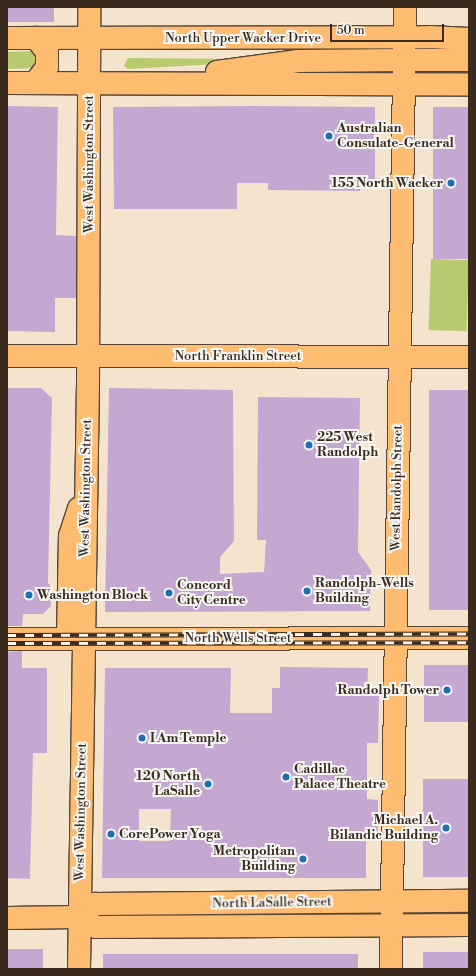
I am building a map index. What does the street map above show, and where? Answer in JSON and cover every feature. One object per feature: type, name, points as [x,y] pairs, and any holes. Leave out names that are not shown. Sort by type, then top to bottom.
[{"type":"main road","name":"West Washington Street","points":[[79,969],[76,639],[87,482],[89,7]]},
{"type":"main road","name":"West Randolph Street","points":[[391,969],[402,83],[405,7]]},
{"type":"main road","name":"North Upper Wacker Drive","points":[[7,38],[404,37],[469,40]]},
{"type":"main road","points":[[35,83],[47,67],[47,52],[36,38]]},
{"type":"main road","points":[[143,82],[298,61],[469,60]]},
{"type":"main road","points":[[7,83],[402,83],[469,85]]},
{"type":"main road","name":"North Franklin Street","points":[[7,356],[469,357]]},
{"type":"main road","name":"North Wells Street","points":[[7,639],[469,638]]},
{"type":"main road","name":"North LaSalle Street","points":[[469,902],[392,901],[95,904],[79,916],[96,927],[469,925]]},
{"type":"main road","points":[[7,918],[79,916]]},
{"type":"green space","points":[[32,51],[36,54],[38,62],[34,68],[7,69],[7,52]]},
{"type":"green space","points":[[128,58],[236,59],[235,63],[128,69],[124,66]]},
{"type":"green space","points":[[431,259],[469,260],[466,331],[429,330]]},
{"type":"building","points":[[7,7],[54,7],[54,22],[7,22]]},
{"type":"building","points":[[7,106],[58,107],[56,235],[76,236],[76,298],[55,298],[55,332],[7,331]]},
{"type":"building","points":[[113,107],[375,107],[375,183],[360,183],[360,191],[268,190],[268,183],[237,183],[237,209],[114,209]]},
{"type":"building","name":"155 North Wacker","points":[[433,107],[469,107],[469,259],[433,259]]},
{"type":"building","points":[[7,388],[41,388],[52,398],[48,584],[50,584],[51,606],[43,614],[23,614],[22,626],[7,626]]},
{"type":"building","points":[[109,388],[233,390],[234,541],[220,557],[220,574],[264,572],[266,540],[257,540],[258,397],[360,398],[358,552],[371,570],[370,611],[105,612]]},
{"type":"building","points":[[429,390],[469,390],[469,610],[429,610]]},
{"type":"building","points":[[22,651],[22,668],[47,668],[47,753],[33,753],[30,879],[7,878],[7,652]]},
{"type":"building","name":"Randolph Tower","points":[[424,665],[469,665],[469,722],[424,722]]},
{"type":"building","points":[[280,667],[368,668],[367,695],[379,696],[378,743],[367,743],[367,799],[378,800],[378,840],[366,840],[366,878],[102,878],[105,668],[231,668],[230,713],[272,713],[272,688],[280,688]],"holes":[[[139,809],[171,809],[170,841],[139,841]]]},
{"type":"building","name":"Michael A. Bilandic Building","points":[[423,779],[469,779],[469,877],[423,877]]},
{"type":"building","points":[[7,949],[43,949],[43,969],[7,969]]},
{"type":"building","points":[[423,952],[469,952],[469,969],[423,969]]},
{"type":"building","points":[[103,954],[358,954],[358,969],[103,969]]},
{"type":"tunnel","points":[[394,47],[469,50]]},
{"type":"railway","points":[[7,635],[469,633]]},
{"type":"railway","points":[[7,643],[469,642]]},
{"type":"place","name":"Australian Consulate-General","points":[[329,136]]},
{"type":"place","name":"155 North Wacker","points":[[451,183]]},
{"type":"place","name":"225 West Randolph","points":[[309,445]]},
{"type":"place","name":"Randolph-Wells Building","points":[[307,591]]},
{"type":"place","name":"Concord City Centre","points":[[169,593]]},
{"type":"place","name":"Washington Block","points":[[29,595]]},
{"type":"place","name":"Randolph Tower","points":[[447,690]]},
{"type":"place","name":"I Am Temple","points":[[142,738]]},
{"type":"place","name":"Cadillac Palace Theatre","points":[[286,777]]},
{"type":"place","name":"120 North LaSalle","points":[[208,784]]},
{"type":"place","name":"Michael A. Bilandic Building","points":[[446,828]]},
{"type":"place","name":"CorePower Yoga","points":[[111,834]]},
{"type":"place","name":"Metropolitan Building","points":[[303,859]]}]
